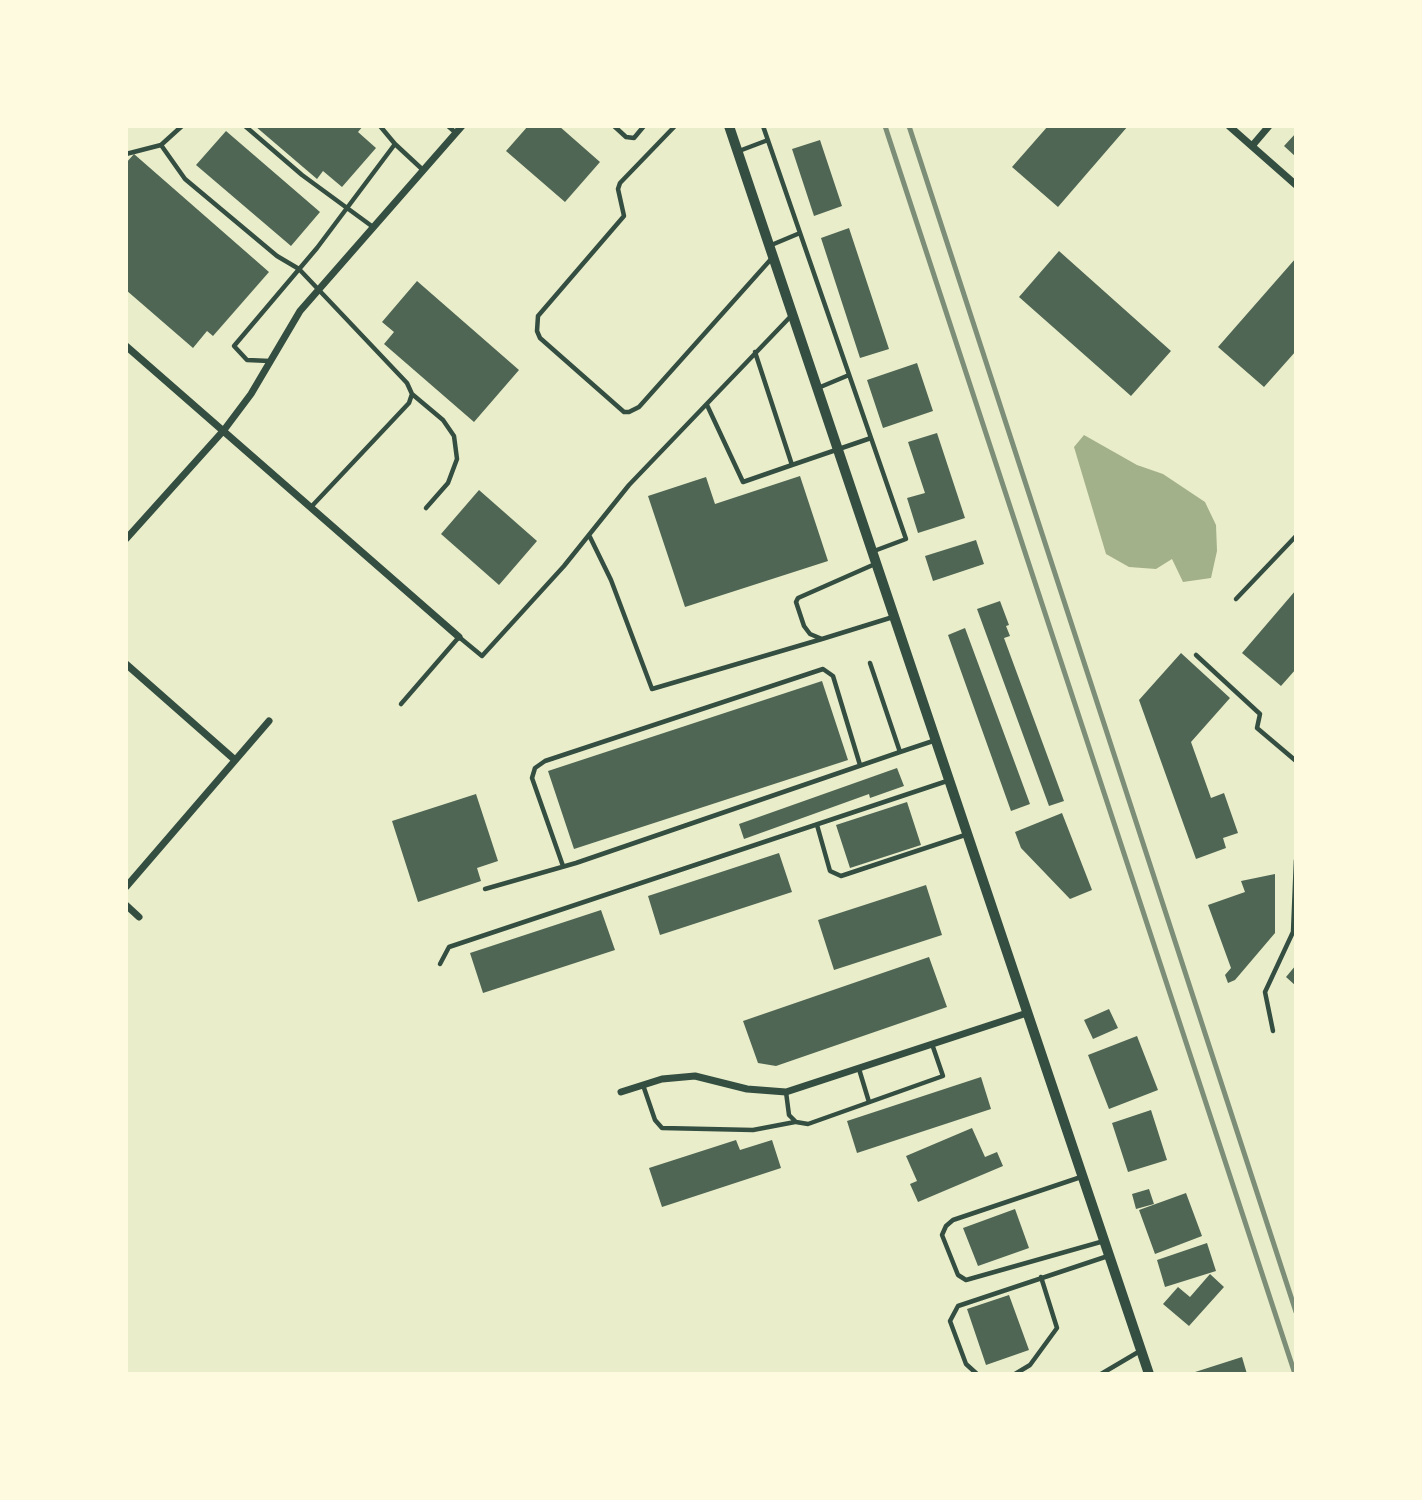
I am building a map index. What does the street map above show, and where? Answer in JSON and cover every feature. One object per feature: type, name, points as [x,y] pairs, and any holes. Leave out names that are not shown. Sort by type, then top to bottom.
[{"type":"street","points":[[729,126],[870,552],[1149,1374]]},
{"type":"street","points":[[1229,126],[1296,186]]},
{"type":"street","points":[[1252,146],[1269,126]]},
{"type":"street","points":[[126,539],[225,429],[251,394],[300,311],[459,129]]},
{"type":"street","points":[[126,346],[225,429],[459,637]]},
{"type":"street","points":[[126,664],[235,760]]},
{"type":"street","points":[[126,887],[269,722]]},
{"type":"street","points":[[126,905],[139,917]]},
{"type":"street","points":[[621,1092],[662,1079],[695,1076],[747,1089],[786,1092],[1027,1013]]},
{"type":"lane","points":[[126,155],[161,145],[182,126]]},
{"type":"lane","points":[[245,126],[302,176],[373,227]]},
{"type":"lane","points":[[380,126],[423,170]]},
{"type":"lane","points":[[449,126],[459,129]]},
{"type":"lane","points":[[614,126],[626,137],[634,138],[644,126]]},
{"type":"lane","points":[[675,126],[620,183],[618,189],[624,216],[538,316],[537,331],[540,338],[624,412],[629,412],[639,407],[772,258]]},
{"type":"lane","points":[[763,126],[906,539],[870,552]]},
{"type":"lane","points":[[737,152],[768,140]]},
{"type":"lane","points":[[271,360],[247,360],[234,346],[299,269],[395,144]]},
{"type":"lane","points":[[161,145],[185,179],[277,257],[299,269],[407,383],[412,394],[443,420],[454,436],[457,459],[448,483],[426,508]]},
{"type":"lane","points":[[768,246],[800,233]]},
{"type":"lane","points":[[401,705],[459,637],[482,656],[589,536],[629,485],[791,315]]},
{"type":"lane","points":[[755,351],[792,465]]},
{"type":"lane","points":[[816,389],[849,375]]},
{"type":"lane","points":[[312,506],[409,403],[412,394]]},
{"type":"lane","points":[[707,405],[743,482],[837,452],[871,438]]},
{"type":"lane","points":[[589,536],[611,580],[652,689],[892,617]]},
{"type":"lane","points":[[1236,599],[1296,536]]},
{"type":"lane","points":[[822,639],[804,626],[796,602],[798,598],[875,564]]},
{"type":"lane","points":[[1196,656],[1260,715],[1257,729],[1296,761]]},
{"type":"lane","points":[[870,663],[901,752]]},
{"type":"lane","points":[[564,866],[532,778],[535,768],[545,761],[823,669],[833,676],[860,765]]},
{"type":"lane","points":[[485,889],[564,866],[934,741]]},
{"type":"lane","points":[[440,964],[449,947],[948,781]]},
{"type":"lane","points":[[817,825],[830,871],[841,876],[966,835]]},
{"type":"lane","points":[[1273,1031],[1265,992],[1293,932],[1296,860]]},
{"type":"lane","points":[[643,1085],[655,1120],[663,1128],[753,1130],[796,1122],[808,1124],[943,1076],[932,1044]]},
{"type":"lane","points":[[859,1068],[869,1102]]},
{"type":"lane","points":[[786,1092],[789,1115],[796,1122]]},
{"type":"lane","points":[[1082,1177],[953,1220],[942,1235],[958,1275],[966,1280],[1104,1241]]},
{"type":"lane","points":[[977,1374],[966,1364],[950,1321],[954,1312],[965,1302],[1109,1255]]},
{"type":"lane","points":[[1015,1374],[1030,1365],[1057,1328],[1041,1277]]},
{"type":"lane","points":[[1101,1374],[1141,1351]]},
{"type":"shaded area","points":[[1084,435],[1137,465],[1163,474],[1205,502],[1216,525],[1217,551],[1211,578],[1183,582],[1172,559],[1156,569],[1129,567],[1106,554],[1074,447]]},
{"type":"building","points":[[255,126],[363,126],[358,132],[376,148],[342,187],[323,171],[317,179]]},
{"type":"building","points":[[528,126],[559,126],[600,162],[565,202],[506,151]]},
{"type":"building","points":[[1048,126],[1128,126],[1058,207],[1012,167]]},
{"type":"building","points":[[226,131],[320,212],[291,246],[196,165]]},
{"type":"building","points":[[1296,133],[1296,157],[1284,146]]},
{"type":"building","points":[[820,140],[842,206],[814,216],[792,149]]},
{"type":"building","points":[[134,154],[269,272],[213,336],[207,331],[193,348],[126,290],[126,163]]},
{"type":"building","points":[[849,228],[889,349],[860,358],[821,238]]},
{"type":"building","points":[[1059,251],[1171,351],[1131,396],[1019,297]]},
{"type":"building","points":[[1296,258],[1296,351],[1264,387],[1218,347]]},
{"type":"building","points":[[417,281],[519,370],[474,422],[384,344],[394,332],[382,322]]},
{"type":"building","points":[[917,363],[933,411],[883,428],[867,380]]},
{"type":"building","points":[[937,433],[965,518],[918,533],[907,498],[925,493],[908,442]]},
{"type":"building","points":[[800,476],[828,561],[685,607],[648,496],[706,477],[715,504]]},
{"type":"building","points":[[479,490],[537,541],[499,585],[441,534]]},
{"type":"building","points":[[976,540],[984,564],[933,581],[925,556]]},
{"type":"building","points":[[1296,590],[1296,669],[1281,686],[1242,653]]},
{"type":"building","points":[[1000,601],[1009,625],[1006,626],[1010,636],[1004,638],[1064,801],[1049,806],[977,609]]},
{"type":"building","points":[[965,628],[1030,804],[1011,811],[948,635]]},
{"type":"building","points":[[1181,653],[1230,698],[1191,742],[1211,798],[1224,793],[1238,833],[1223,838],[1226,848],[1196,859],[1139,700]]},
{"type":"building","points":[[822,681],[848,760],[574,849],[548,771]]},
{"type":"building","points":[[897,768],[904,786],[870,798],[869,794],[744,839],[739,824]]},
{"type":"building","points":[[476,794],[498,861],[477,868],[481,881],[418,902],[392,821]]},
{"type":"building","points":[[907,802],[921,845],[850,868],[836,825]]},
{"type":"building","points":[[1062,813],[1092,890],[1070,899],[1021,848],[1015,832]]},
{"type":"building","points":[[779,853],[792,892],[660,935],[648,896]]},
{"type":"building","points":[[1275,874],[1275,933],[1235,980],[1228,983],[1225,975],[1231,968],[1208,905],[1245,892],[1241,881]]},
{"type":"building","points":[[926,885],[942,935],[834,970],[818,920]]},
{"type":"building","points":[[601,910],[615,950],[483,993],[470,953]]},
{"type":"building","points":[[929,957],[947,1007],[776,1066],[758,1063],[743,1021]]},
{"type":"building","points":[[1296,965],[1296,986],[1286,977]]},
{"type":"building","points":[[1109,1009],[1118,1028],[1093,1039],[1084,1020]]},
{"type":"building","points":[[1137,1036],[1158,1090],[1109,1109],[1088,1055]]},
{"type":"building","points":[[981,1077],[991,1109],[857,1153],[847,1121]]},
{"type":"building","points":[[1151,1110],[1167,1160],[1128,1172],[1112,1123]]},
{"type":"building","points":[[972,1128],[985,1157],[997,1152],[1003,1166],[918,1202],[910,1184],[917,1181],[906,1156]]},
{"type":"building","points":[[736,1140],[740,1150],[772,1140],[781,1168],[662,1207],[649,1168]]},
{"type":"building","points":[[1149,1189],[1154,1204],[1136,1209],[1132,1194]]},
{"type":"building","points":[[1186,1193],[1202,1236],[1155,1254],[1139,1210]]},
{"type":"building","points":[[1015,1209],[1029,1248],[978,1266],[963,1228]]},
{"type":"building","points":[[1207,1243],[1216,1271],[1165,1287],[1157,1260]]},
{"type":"building","points":[[1210,1274],[1224,1287],[1189,1326],[1163,1304],[1178,1287],[1190,1297]]},
{"type":"building","points":[[1009,1295],[1029,1350],[986,1365],[967,1309]]},
{"type":"building","points":[[1242,1357],[1247,1374],[1192,1374],[1192,1373]]},
{"type":"railway","points":[[885,126],[1295,1374]]},
{"type":"railway","points":[[909,126],[1296,1312]]}]
